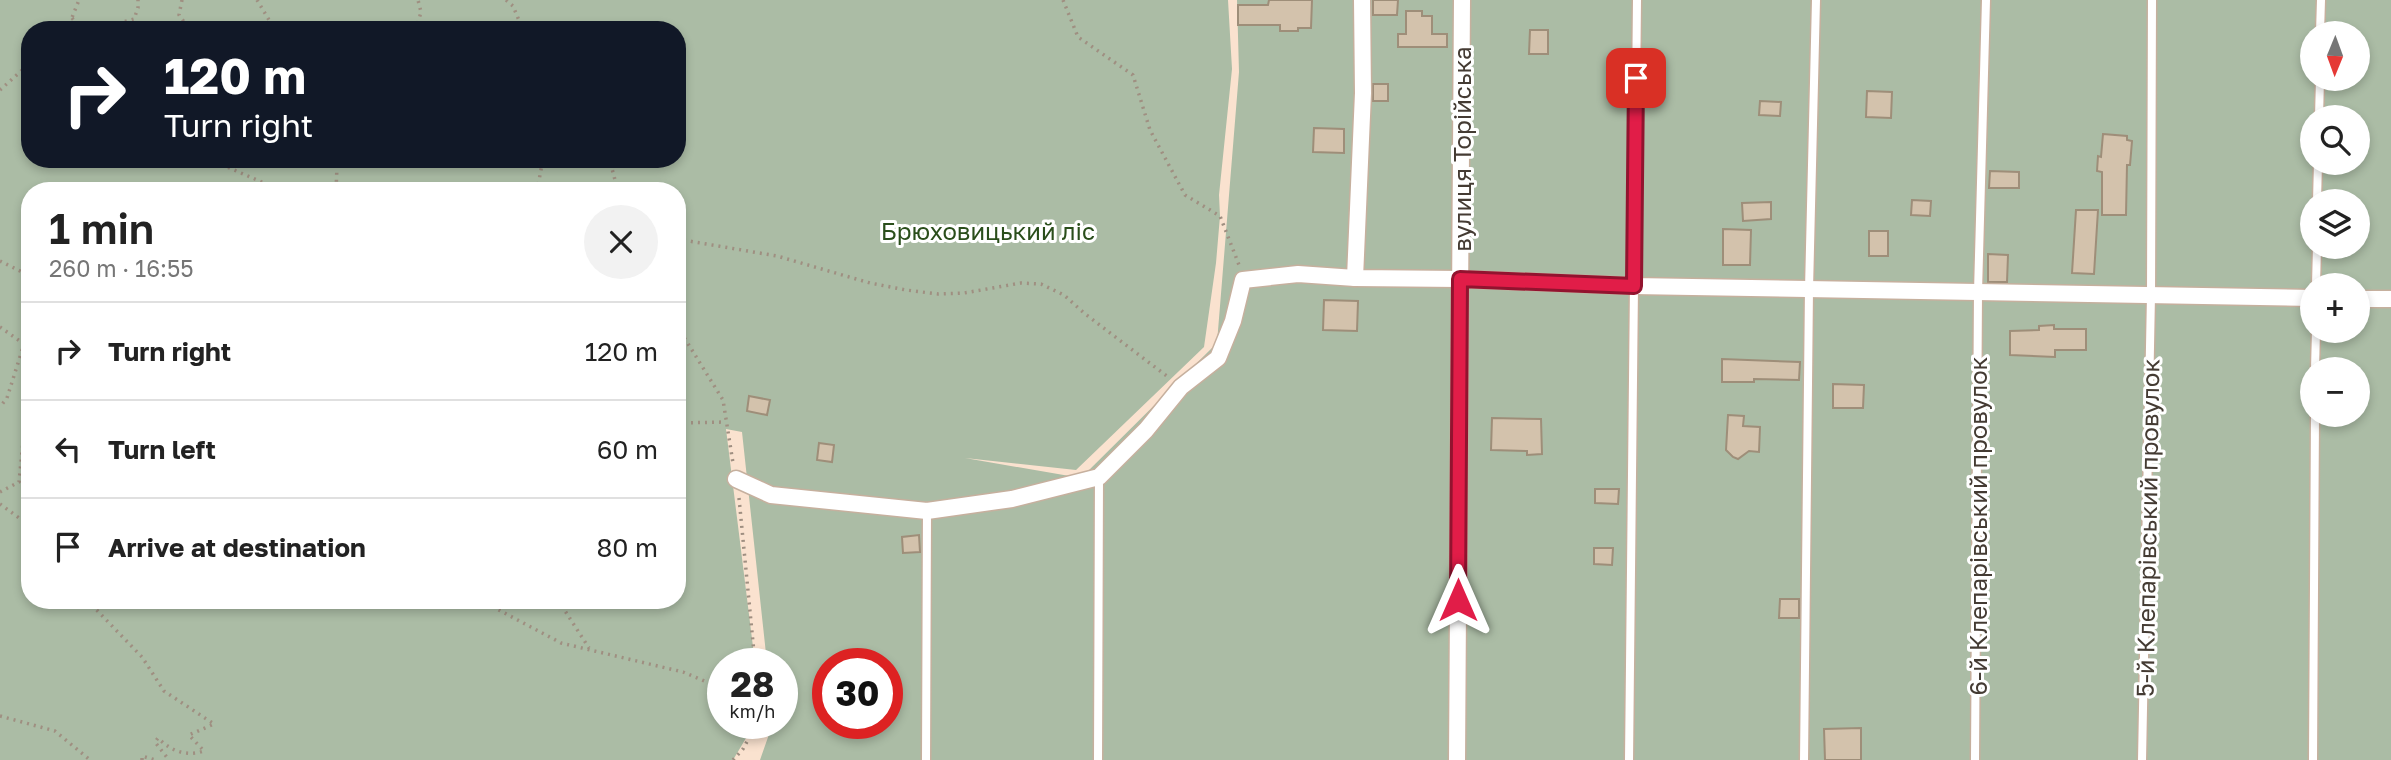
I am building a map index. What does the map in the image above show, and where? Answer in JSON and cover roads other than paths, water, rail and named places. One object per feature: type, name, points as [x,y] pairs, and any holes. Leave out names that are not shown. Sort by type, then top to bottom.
[{"type":"street","points":[[1355,278],[1363,93],[1362,0]]},
{"type":"street","name":"вулиця Торійська","points":[[1457,760],[1462,0]]},
{"type":"street","points":[[736,479],[771,495],[927,511],[1012,499],[1099,477],[1146,430],[1181,387],[1218,358],[1233,320],[1244,280],[1298,274],[1634,286],[2300,298]]},
{"type":"street","points":[[2370,299],[2391,299]]},
{"type":"lane","points":[[1629,760],[1637,0]]},
{"type":"lane","points":[[1804,760],[1809,289],[1816,0]]},
{"type":"lane","name":"6-й Клепарівський провулок","points":[[1975,760],[1979,292],[1986,0]]},
{"type":"lane","name":"5-й Клепарівський провулок","points":[[2143,760],[2151,295],[2152,0]]},
{"type":"lane","points":[[2320,21],[2321,0]]},
{"type":"lane","points":[[2314,760],[2315,427]]},
{"type":"lane","points":[[1098,760],[1099,477]]},
{"type":"lane","points":[[926,760],[927,511]]},
{"type":"park label","name":"Брюховицький ліс","points":[[988,230]]}]
